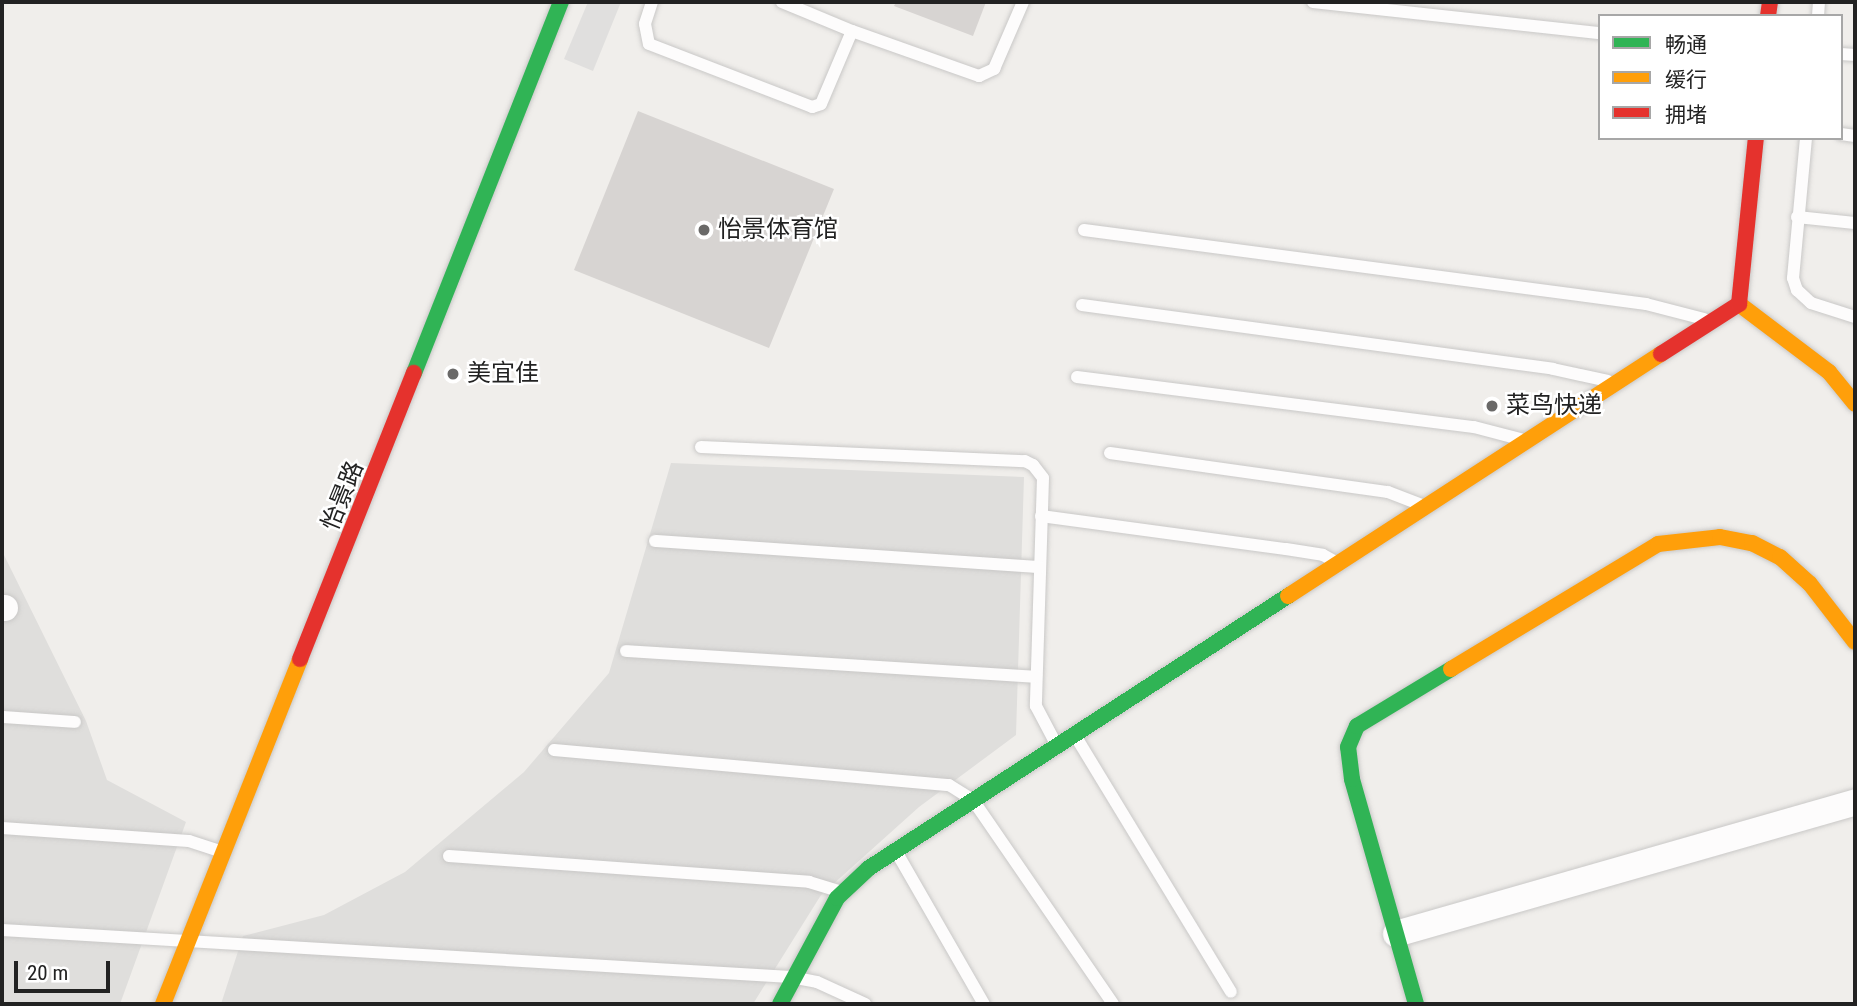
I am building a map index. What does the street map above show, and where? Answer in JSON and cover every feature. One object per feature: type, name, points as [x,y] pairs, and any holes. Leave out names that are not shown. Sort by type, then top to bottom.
[{"type":"street","name":"怡景路","points":[[163,1004],[226,853],[561,2]]},
{"type":"street","points":[[780,1004],[791,977],[843,892],[895,851],[1739,304],[1756,140]]},
{"type":"street","points":[[1739,304],[1780,331],[1842,387],[1855,404]]},
{"type":"street","points":[[1416,1004],[1352,779],[1348,747],[1357,726],[1658,544],[1680,540],[1720,537],[1752,543],[1780,557],[1810,584],[1855,642]]},
{"type":"street","points":[[1396,934],[1855,802]]},
{"type":"lane","points":[[652,2],[645,24],[649,44],[811,107],[821,104],[852,31]]},
{"type":"lane","points":[[782,2],[852,31],[979,76],[994,69],[1023,2]]},
{"type":"lane","points":[[1312,2],[1598,33]]},
{"type":"lane","points":[[1806,140],[1793,278],[1797,290],[1811,303],[1855,317]]},
{"type":"lane","points":[[1797,217],[1855,223]]},
{"type":"lane","points":[[1084,230],[1646,304],[1714,321]]},
{"type":"lane","points":[[1082,306],[1553,369],[1617,383]]},
{"type":"lane","points":[[1842,387],[1855,373]]},
{"type":"lane","points":[[1077,377],[1474,427],[1526,442]]},
{"type":"lane","points":[[701,447],[1025,461],[1043,478],[1036,706],[1057,745]]},
{"type":"lane","points":[[1110,453],[1388,492],[1411,497],[1424,507]]},
{"type":"lane","points":[[1041,516],[1323,555],[1337,563]]},
{"type":"lane","points":[[654,541],[1040,567]]},
{"type":"lane","points":[[626,651],[1036,677]]},
{"type":"lane","points":[[2,717],[75,722]]},
{"type":"lane","points":[[1074,734],[1231,992]]},
{"type":"lane","points":[[554,750],[924,780],[949,785],[973,800],[1112,1004]]},
{"type":"lane","points":[[2,828],[189,841],[226,853]]},
{"type":"lane","points":[[895,851],[984,1004]]},
{"type":"lane","points":[[449,856],[809,882],[843,892]]},
{"type":"lane","points":[[2,930],[791,977],[817,982],[865,1004]]},
{"type":"shaded area","points":[[588,2],[621,2],[593,71],[564,59]]},
{"type":"shaded area","points":[[671,463],[1024,477],[1016,735],[919,807],[821,895],[753,1004],[221,1004],[243,936],[324,915],[405,872],[524,772],[609,673]]},
{"type":"shaded area","points":[[2,551],[86,721],[107,780],[186,822],[120,1004],[2,1004]]},
{"type":"building","points":[[896,2],[986,2],[973,36],[894,6]]},
{"type":"building","name":"怡景体育馆","points":[[638,111],[834,189],[769,348],[574,270]]},
{"type":"traffic: fast","points":[[414,373],[561,2]]},
{"type":"traffic: fast","points":[[780,1004],[837,898],[869,868],[1288,596]]},
{"type":"traffic: fast","points":[[1416,1004],[1352,779],[1348,747],[1357,726],[1451,669]]},
{"type":"traffic: slow","points":[[1739,304],[1829,372],[1855,404]]},
{"type":"traffic: slow","points":[[1288,596],[1661,354]]},
{"type":"traffic: slow","points":[[1451,669],[1658,544],[1720,537],[1752,543],[1780,557],[1810,584],[1855,642]]},
{"type":"traffic: slow","points":[[163,1004],[300,659]]},
{"type":"traffic: jam","points":[[1768,14],[1770,2]]},
{"type":"traffic: jam","points":[[1661,354],[1739,304],[1756,140]]},
{"type":"traffic: jam","points":[[300,659],[414,373]]},
{"type":"place","name":"怡景体育馆","points":[[704,230]]},
{"type":"place","name":"美宜佳","points":[[453,374]]},
{"type":"place","name":"菜鸟快递","points":[[1492,406]]}]
